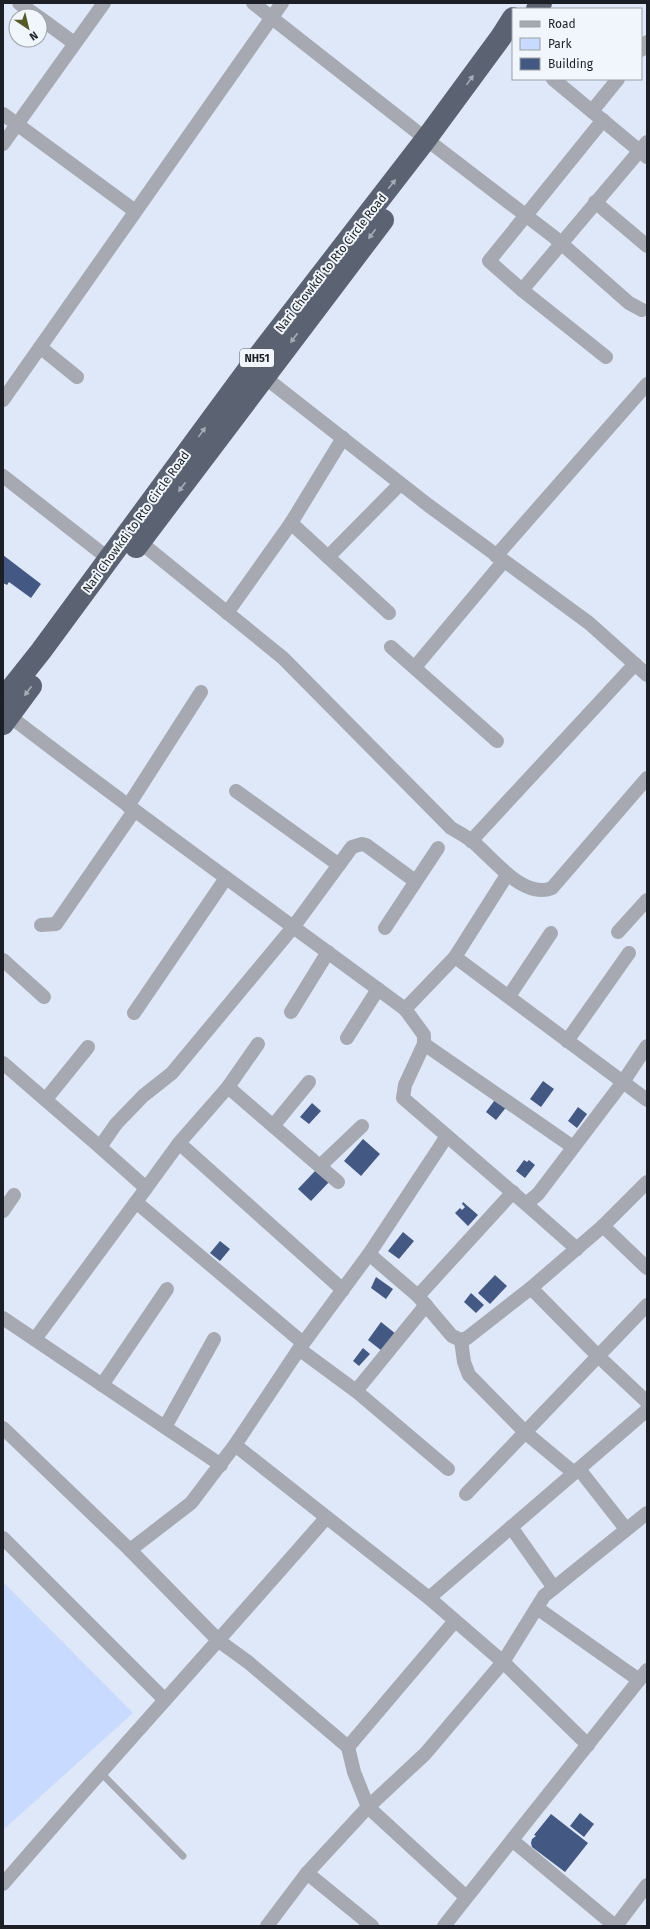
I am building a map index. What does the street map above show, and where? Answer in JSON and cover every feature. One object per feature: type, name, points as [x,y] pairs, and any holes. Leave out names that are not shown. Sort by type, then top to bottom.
[{"type":"highway","name":"Nari Chowkdi to Rto Circle Road","points":[[4,713],[41,651],[109,559],[257,372],[432,144],[512,20]]},
{"type":"highway","name":"NH51","points":[[432,144],[512,47]]},
{"type":"highway","name":"NH51","points":[[4,713],[140,542],[257,372]]},
{"type":"street","points":[[3,144],[104,3]]},
{"type":"street","points":[[253,3],[432,144],[526,215],[562,244],[629,303],[642,310]]},
{"type":"street","points":[[3,400],[282,3]]},
{"type":"street","points":[[48,24],[74,44]]},
{"type":"street","points":[[522,290],[562,244],[595,202],[644,150],[554,80]]},
{"type":"street","points":[[606,357],[522,290],[489,261],[526,215],[598,115],[617,80]]},
{"type":"street","points":[[3,114],[135,211]]},
{"type":"street","points":[[595,202],[647,246]]},
{"type":"street","points":[[40,346],[77,377]]},
{"type":"street","points":[[257,372],[400,484],[589,623],[647,675]]},
{"type":"street","points":[[414,667],[500,559],[647,384]]},
{"type":"street","points":[[227,613],[291,523],[342,438]]},
{"type":"street","points":[[3,476],[109,559]]},
{"type":"street","points":[[328,557],[400,484]]},
{"type":"street","points":[[291,523],[389,613]]},
{"type":"street","points":[[140,542],[283,658],[451,828],[471,840],[507,874],[535,891],[546,891],[552,888],[647,778]]},
{"type":"street","points":[[391,647],[497,741]]},
{"type":"street","points":[[471,840],[635,664]]},
{"type":"street","points":[[41,926],[56,924],[131,808],[201,692]]},
{"type":"street","points":[[4,713],[405,1009],[424,1035],[424,1044],[405,1085],[403,1098],[577,1249]]},
{"type":"street","points":[[236,791],[339,865]]},
{"type":"street","points":[[100,1147],[116,1124],[143,1096],[172,1073],[294,926],[352,847],[362,844],[415,881]]},
{"type":"street","points":[[385,928],[438,848]]},
{"type":"street","points":[[405,1009],[455,957],[507,874]]},
{"type":"street","points":[[134,1013],[226,878]]},
{"type":"street","points":[[618,932],[647,900]]},
{"type":"street","points":[[509,996],[551,933]]},
{"type":"street","points":[[291,1012],[328,952]]},
{"type":"street","points":[[567,1041],[629,953]]},
{"type":"street","points":[[455,957],[647,1100]]},
{"type":"street","points":[[3,960],[44,997]]},
{"type":"street","points":[[347,1038],[378,988]]},
{"type":"street","points":[[35,1339],[179,1143],[228,1087],[258,1044]]},
{"type":"street","points":[[424,1044],[573,1147]]},
{"type":"street","points":[[526,1204],[538,1194],[623,1082],[647,1046]]},
{"type":"street","points":[[46,1099],[88,1047]]},
{"type":"street","points":[[3,1063],[146,1188]]},
{"type":"street","points":[[273,1126],[309,1082]]},
{"type":"street","points":[[228,1087],[338,1182]]},
{"type":"street","points":[[320,1166],[362,1126]]},
{"type":"street","points":[[130,1550],[191,1503],[221,1465],[301,1346],[369,1254],[447,1136]]},
{"type":"street","points":[[179,1143],[342,1290]]},
{"type":"street","points":[[369,1254],[422,1301],[452,1336],[462,1340],[467,1338],[531,1288],[577,1249],[603,1226],[647,1182]]},
{"type":"street","points":[[356,1391],[422,1301],[513,1192]]},
{"type":"street","points":[[3,1211],[14,1195]]},
{"type":"street","points":[[136,1202],[301,1346],[448,1470]]},
{"type":"street","points":[[603,1226],[647,1268]]},
{"type":"street","points":[[531,1288],[598,1356],[647,1402]]},
{"type":"street","points":[[102,1385],[167,1289]]},
{"type":"street","points":[[466,1494],[647,1305]]},
{"type":"street","points":[[3,1318],[221,1465]]},
{"type":"street","points":[[165,1427],[214,1340]]},
{"type":"street","points":[[462,1340],[464,1362],[469,1375],[526,1433],[577,1471],[626,1529]]},
{"type":"street","points":[[429,1598],[647,1410]]},
{"type":"street","points":[[3,1428],[130,1550],[219,1641],[248,1662],[348,1747],[354,1772],[368,1808],[466,1898]]},
{"type":"street","points":[[235,1445],[429,1598],[454,1622],[503,1662],[588,1744]]},
{"type":"street","points":[[267,1926],[307,1872],[368,1808],[425,1754],[503,1662],[544,1596],[626,1529],[647,1514]]},
{"type":"street","points":[[3,1884],[100,1772],[219,1641],[326,1518]]},
{"type":"street","points":[[512,1527],[554,1588]]},
{"type":"street","points":[[3,1538],[165,1700]]},
{"type":"street","points":[[444,1926],[643,1675],[536,1608]]},
{"type":"street","points":[[348,1747],[454,1622]]},
{"type":"street","points":[[512,1840],[616,1926],[647,1885]]},
{"type":"street","points":[[307,1872],[372,1926]]},
{"type":"lane","points":[[100,1772],[183,1856]]},
{"type":"green space","points":[[3,1582],[133,1713],[3,1830]]},
{"type":"building","points":[[3,555],[41,584],[31,598],[9,582],[7,585],[3,583]]},
{"type":"building","points":[[543,1081],[554,1089],[541,1107],[530,1099]]},
{"type":"building","points":[[497,1097],[508,1105],[496,1120],[486,1112]]},
{"type":"building","points":[[312,1103],[321,1111],[309,1124],[300,1117]]},
{"type":"building","points":[[578,1107],[587,1114],[577,1128],[568,1121]]},
{"type":"building","points":[[363,1139],[380,1154],[361,1176],[344,1161]]},
{"type":"building","points":[[524,1160],[527,1162],[529,1160],[535,1165],[525,1178],[516,1171]]},
{"type":"building","points":[[316,1170],[329,1182],[311,1201],[298,1189]]},
{"type":"building","points":[[463,1202],[478,1215],[468,1226],[455,1213],[460,1208],[462,1210],[465,1207],[462,1204]]},
{"type":"building","points":[[403,1232],[414,1241],[399,1259],[388,1251]]},
{"type":"building","points":[[220,1241],[230,1249],[220,1261],[210,1253]]},
{"type":"building","points":[[495,1275],[507,1286],[490,1304],[478,1293]]},
{"type":"building","points":[[376,1277],[393,1289],[386,1299],[371,1288]]},
{"type":"building","points":[[471,1293],[484,1305],[476,1313],[464,1302]]},
{"type":"building","points":[[381,1322],[396,1334],[382,1351],[368,1340]]},
{"type":"building","points":[[363,1348],[370,1354],[359,1366],[353,1361]]},
{"type":"building","points":[[580,1813],[594,1824],[584,1837],[570,1826]]},
{"type":"building","points":[[551,1814],[588,1843],[565,1872],[532,1847],[531,1843],[532,1839],[536,1836],[534,1835]]}]
